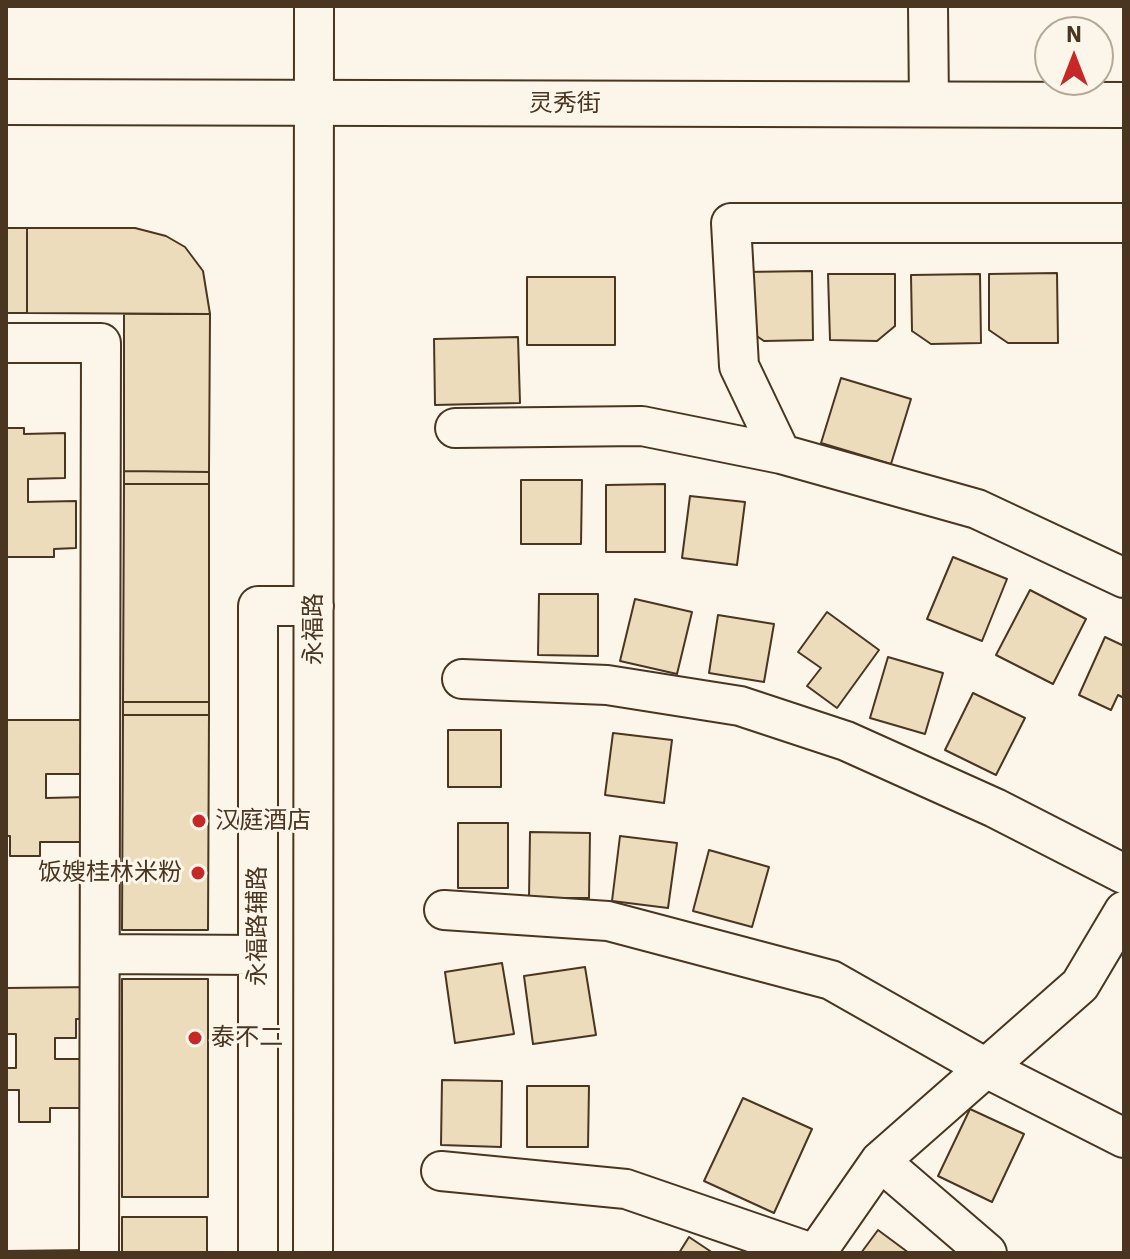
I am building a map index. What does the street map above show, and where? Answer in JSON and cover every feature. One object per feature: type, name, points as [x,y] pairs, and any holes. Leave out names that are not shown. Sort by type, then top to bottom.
[{"type":"main road","name":"灵秀街","points":[[6,102],[1124,105]]},
{"type":"street","name":"永福路","points":[[313,1253],[314,6]]},
{"type":"street","points":[[928,6],[929,104]]},
{"type":"street","points":[[781,454],[739,366],[731,223],[1124,223]]},
{"type":"street","points":[[6,343],[101,343],[99,1253]]},
{"type":"street","points":[[455,428],[642,426],[781,454],[977,509],[1124,578]]},
{"type":"street","name":"永福路辅路","points":[[258,1253],[258,606],[314,606]]},
{"type":"street","points":[[462,679],[607,685],[740,706],[846,741],[995,808],[1124,874]]},
{"type":"street","points":[[444,910],[608,921],[831,980],[986,1068],[1124,1138]]},
{"type":"street","points":[[441,1171],[626,1189],[814,1253],[880,1161],[1080,985],[1124,911]]},
{"type":"street","points":[[100,954],[258,955]]},
{"type":"street","points":[[880,1161],[987,1253]]},
{"type":"building","points":[[6,228],[27,228],[27,313],[6,313]]},
{"type":"building","points":[[27,228],[135,228],[166,236],[185,247],[203,271],[210,314],[27,313]]},
{"type":"building","points":[[812,271],[813,340],[764,341],[745,328],[744,272]]},
{"type":"building","points":[[1057,273],[1058,343],[1008,343],[989,330],[989,274]]},
{"type":"building","points":[[828,274],[895,274],[895,326],[877,341],[830,340]]},
{"type":"building","points":[[980,274],[981,343],[931,344],[912,331],[911,275]]},
{"type":"building","points":[[527,277],[615,277],[615,345],[527,345]]},
{"type":"building","points":[[124,314],[210,314],[209,472],[124,471]]},
{"type":"building","points":[[518,337],[520,403],[435,405],[434,339]]},
{"type":"building","points":[[841,378],[911,399],[891,464],[821,443]]},
{"type":"building","points":[[6,428],[24,428],[24,434],[65,433],[65,478],[28,479],[28,502],[76,501],[76,548],[54,549],[54,557],[6,557]]},
{"type":"building","points":[[124,471],[209,472],[209,484],[124,484]]},
{"type":"building","points":[[521,480],[582,480],[581,544],[521,544]]},
{"type":"building","points":[[124,484],[209,484],[209,702],[123,702]]},
{"type":"building","points":[[665,484],[665,552],[606,552],[606,485]]},
{"type":"building","points":[[690,496],[745,502],[737,565],[682,558]]},
{"type":"building","points":[[953,557],[1007,579],[982,641],[927,619]]},
{"type":"building","points":[[1030,590],[1086,619],[1053,684],[996,655]]},
{"type":"building","points":[[539,594],[598,594],[598,656],[538,655]]},
{"type":"building","points":[[635,599],[692,612],[677,674],[620,661]]},
{"type":"building","points":[[827,612],[879,650],[837,708],[807,686],[821,668],[798,652]]},
{"type":"building","points":[[718,615],[774,624],[764,682],[709,673]]},
{"type":"building","points":[[1105,637],[1124,646],[1124,698],[1118,695],[1111,710],[1079,695]]},
{"type":"building","points":[[888,657],[943,673],[925,734],[870,718]]},
{"type":"building","points":[[973,693],[1025,718],[996,775],[945,750]]},
{"type":"building","points":[[123,702],[209,702],[209,715],[123,715]]},
{"type":"building","points":[[123,715],[209,715],[208,930],[122,930]]},
{"type":"building","points":[[6,720],[90,720],[90,774],[46,774],[46,798],[88,797],[89,842],[40,842],[40,856],[10,856],[10,836],[6,836]]},
{"type":"building","points":[[448,730],[501,730],[501,787],[448,787]]},
{"type":"building","points":[[613,733],[672,740],[664,803],[605,795]]},
{"type":"building","points":[[458,823],[508,823],[508,888],[458,888]]},
{"type":"building","points":[[530,832],[590,833],[589,898],[529,898]]},
{"type":"building","points":[[620,836],[677,843],[668,908],[612,901]]},
{"type":"building","points":[[709,850],[769,867],[752,927],[693,911]]},
{"type":"building","points":[[502,963],[514,1034],[455,1043],[445,972]]},
{"type":"building","points":[[585,967],[596,1035],[533,1044],[524,976]]},
{"type":"building","points":[[122,979],[208,979],[208,1197],[122,1197]]},
{"type":"building","points":[[94,987],[94,1019],[76,1019],[76,1038],[55,1038],[55,1059],[91,1059],[91,1108],[50,1108],[50,1122],[19,1122],[19,1090],[6,1090],[6,1068],[16,1068],[16,1034],[6,1034],[6,988]]},
{"type":"building","points":[[442,1080],[502,1081],[501,1147],[441,1145]]},
{"type":"building","points":[[527,1086],[589,1086],[588,1147],[527,1147]]},
{"type":"building","points":[[743,1098],[812,1129],[774,1213],[704,1181]]},
{"type":"building","points":[[970,1109],[1024,1134],[992,1202],[938,1176]]},
{"type":"building","points":[[122,1217],[207,1217],[207,1253],[122,1253]]},
{"type":"building","points":[[878,1230],[909,1253],[861,1253]]},
{"type":"building","points":[[689,1237],[713,1253],[679,1253]]},
{"type":"building","points":[[90,1250],[90,1253],[6,1253],[6,1251]]},
{"type":"place","name":"汉庭酒店","points":[[199,821]]},
{"type":"place","name":"饭嫂桂林米粉","points":[[198,873]]},
{"type":"place","name":"泰不二","points":[[195,1038]]}]
